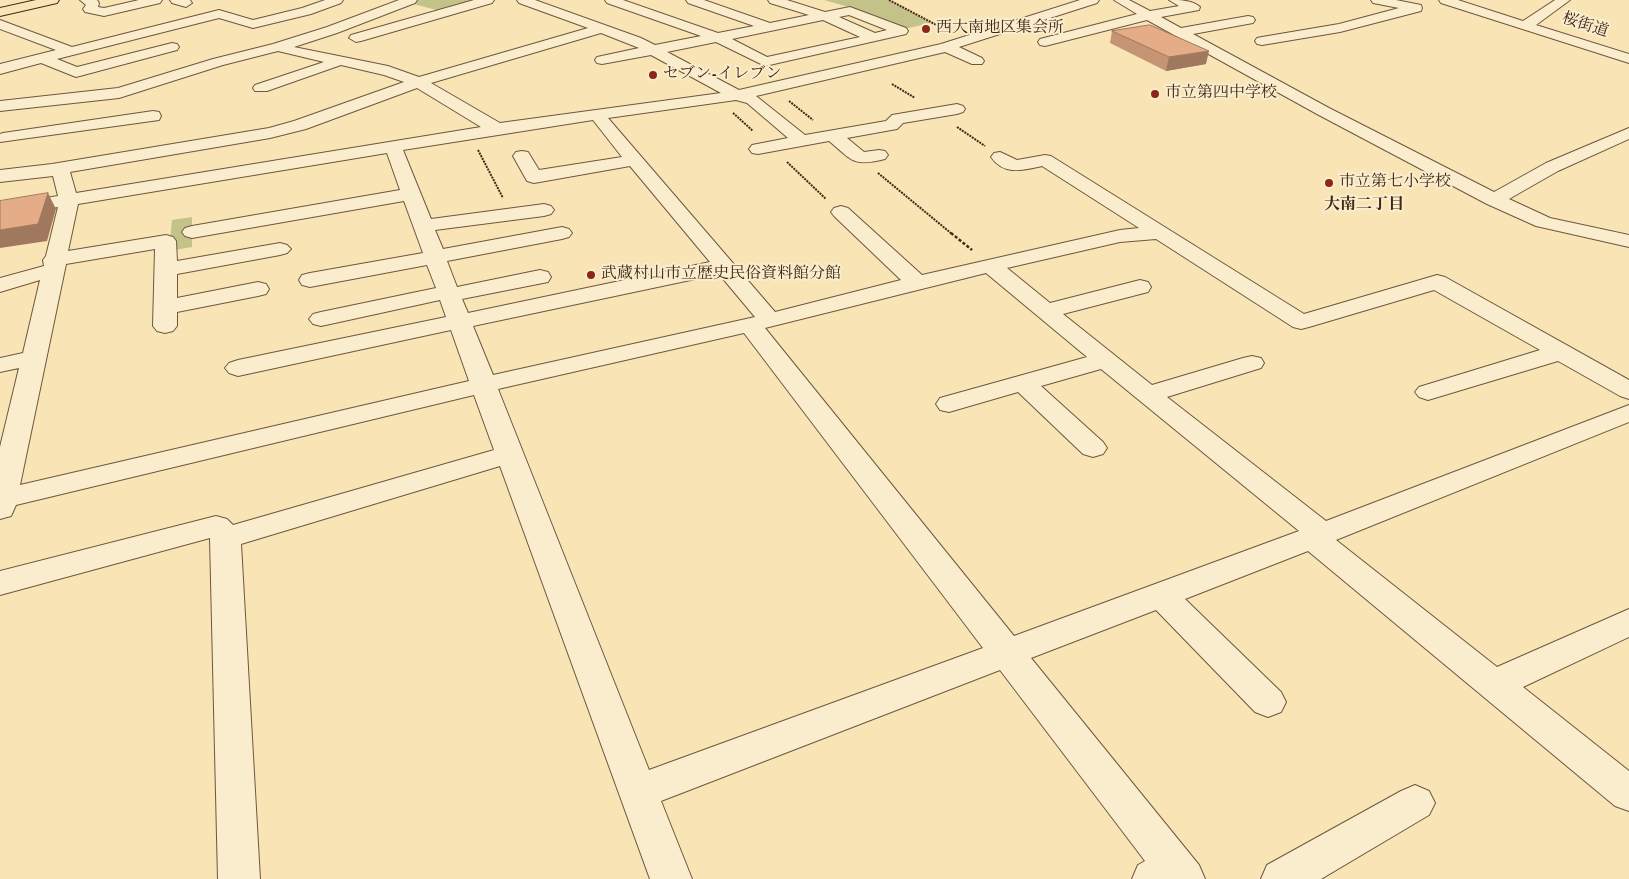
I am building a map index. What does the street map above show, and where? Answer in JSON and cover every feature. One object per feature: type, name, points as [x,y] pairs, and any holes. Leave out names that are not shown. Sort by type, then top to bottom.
[{"type":"main road","points":[[0,12],[53,0]]},
{"type":"street","points":[[86,0],[93,3],[90,9],[104,12],[156,0]]},
{"type":"street","points":[[187,1],[219,14],[252,24],[306,11],[338,0]]},
{"type":"street","points":[[153,116],[1,143],[6,105],[124,91],[332,30],[411,0]]},
{"type":"street","points":[[307,52],[488,0]]},
{"type":"street","points":[[523,0],[636,42],[737,95],[753,100],[801,141]]},
{"type":"street","points":[[602,60],[720,38],[850,10],[901,30],[821,51],[765,62],[720,38],[611,0]]},
{"type":"street","points":[[0,176],[52,170],[270,133],[300,125],[418,82],[695,0],[772,27],[821,51],[884,78]]},
{"type":"street","points":[[774,0],[825,16],[874,38]]},
{"type":"street","points":[[0,211],[497,129],[737,95],[864,68],[946,47],[1093,0]]},
{"type":"street","points":[[1120,0],[1323,111],[1494,200],[1543,222],[1629,241]]},
{"type":"street","points":[[1045,42],[1150,15],[1194,7],[1175,0]]},
{"type":"street","points":[[1262,41],[1340,28],[1421,9],[1377,0]]},
{"type":"street","points":[[1526,25],[1564,0]]},
{"type":"street","name":"桜街道","points":[[1444,7],[1464,2],[1540,30],[1629,59]]},
{"type":"street","points":[[282,3],[306,11]]},
{"type":"street","points":[[321,6],[374,14]]},
{"type":"street","points":[[1444,7],[1527,30],[1540,30]]},
{"type":"street","points":[[0,68],[219,14]]},
{"type":"street","points":[[277,18],[332,30]]},
{"type":"street","points":[[1181,32],[1248,20]]},
{"type":"street","points":[[0,24],[70,51]]},
{"type":"street","points":[[0,39],[23,33]]},
{"type":"street","points":[[135,35],[218,62]]},
{"type":"street","points":[[1590,46],[1603,46],[1629,51]]},
{"type":"street","points":[[278,47],[388,71],[418,82],[497,129]]},
{"type":"street","points":[[946,47],[977,61]]},
{"type":"street","points":[[42,58],[76,72],[182,50]]},
{"type":"street","points":[[261,88],[340,61]]},
{"type":"street","points":[[124,91],[147,100]]},
{"type":"street","points":[[758,149],[891,124],[898,119],[957,109]]},
{"type":"street","points":[[596,114],[724,266],[760,322],[1171,875]]},
{"type":"street","points":[[1494,200],[1552,167],[1629,133]]},
{"type":"street","points":[[832,135],[860,158],[879,155]]},
{"type":"street","points":[[393,146],[671,879]]},
{"type":"street","points":[[522,156],[534,177],[634,160]]},
{"type":"street","points":[[1000,156],[1014,166],[1045,160],[1301,322],[1437,282],[1629,391]]},
{"type":"street","points":[[52,170],[61,172],[69,201],[33,358],[10,417],[1,502],[483,385],[760,322],[990,265],[1120,236],[1158,233]]},
{"type":"street","points":[[192,232],[411,194]]},
{"type":"street","points":[[423,226],[509,208],[544,210]]},
{"type":"street","points":[[509,208],[527,240]]},
{"type":"street","points":[[841,212],[917,283]]},
{"type":"street","points":[[310,280],[562,233]]},
{"type":"street","points":[[0,285],[53,265],[166,241],[166,316],[258,289]]},
{"type":"street","points":[[166,269],[280,249]]},
{"type":"street","points":[[990,265],[1317,536],[1493,685],[1629,794]]},
{"type":"street","points":[[321,319],[724,266]]},
{"type":"street","points":[[238,368],[540,277]]},
{"type":"street","points":[[1046,311],[1140,287]]},
{"type":"street","points":[[1428,392],[1560,352]]},
{"type":"street","points":[[0,365],[33,358]]},
{"type":"street","points":[[949,404],[1105,360]]},
{"type":"street","points":[[1148,395],[1252,363]]},
{"type":"street","points":[[1023,383],[1093,448]]},
{"type":"street","points":[[638,792],[1317,536],[1629,413]]},
{"type":"street","points":[[239,879],[225,538],[510,454]]},
{"type":"street","points":[[0,582],[216,526],[227,538]]},
{"type":"street","points":[[1160,594],[1268,702]]},
{"type":"street","points":[[1493,685],[1629,622]]},
{"type":"street","points":[[1282,879],[1415,803]]},
{"type":"path","points":[[889,0],[936,26],[970,39]]},
{"type":"path","points":[[773,88],[832,135]]},
{"type":"path","points":[[470,134],[509,208]]},
{"type":"path","points":[[860,158],[990,265]]},
{"type":"shaded area","points":[[415,0],[483,0],[444,12],[410,3]]},
{"type":"shaded area","points":[[824,0],[888,0],[931,23],[904,29],[852,8]]},
{"type":"shaded area","points":[[192,217],[192,247],[169,251],[172,220]]},
{"type":"building","points":[[1150,25],[1209,51],[1169,57],[1112,31]]},
{"type":"building","points":[[48,193],[38,224],[0,230],[0,201]]},
{"type":"place","name":"西大南地区集会所","points":[[926,29]]},
{"type":"place","name":"セブン-イレブン","points":[[653,75]]},
{"type":"place","name":"市立第四中学校","points":[[1155,94]]},
{"type":"place","name":"市立第七小学校","points":[[1329,183]]},
{"type":"place","name":"武蔵村山市立歴史民俗資料館分館","points":[[591,275]]},
{"type":"district","name":"大南二丁目","points":[[1364,206]]}]
